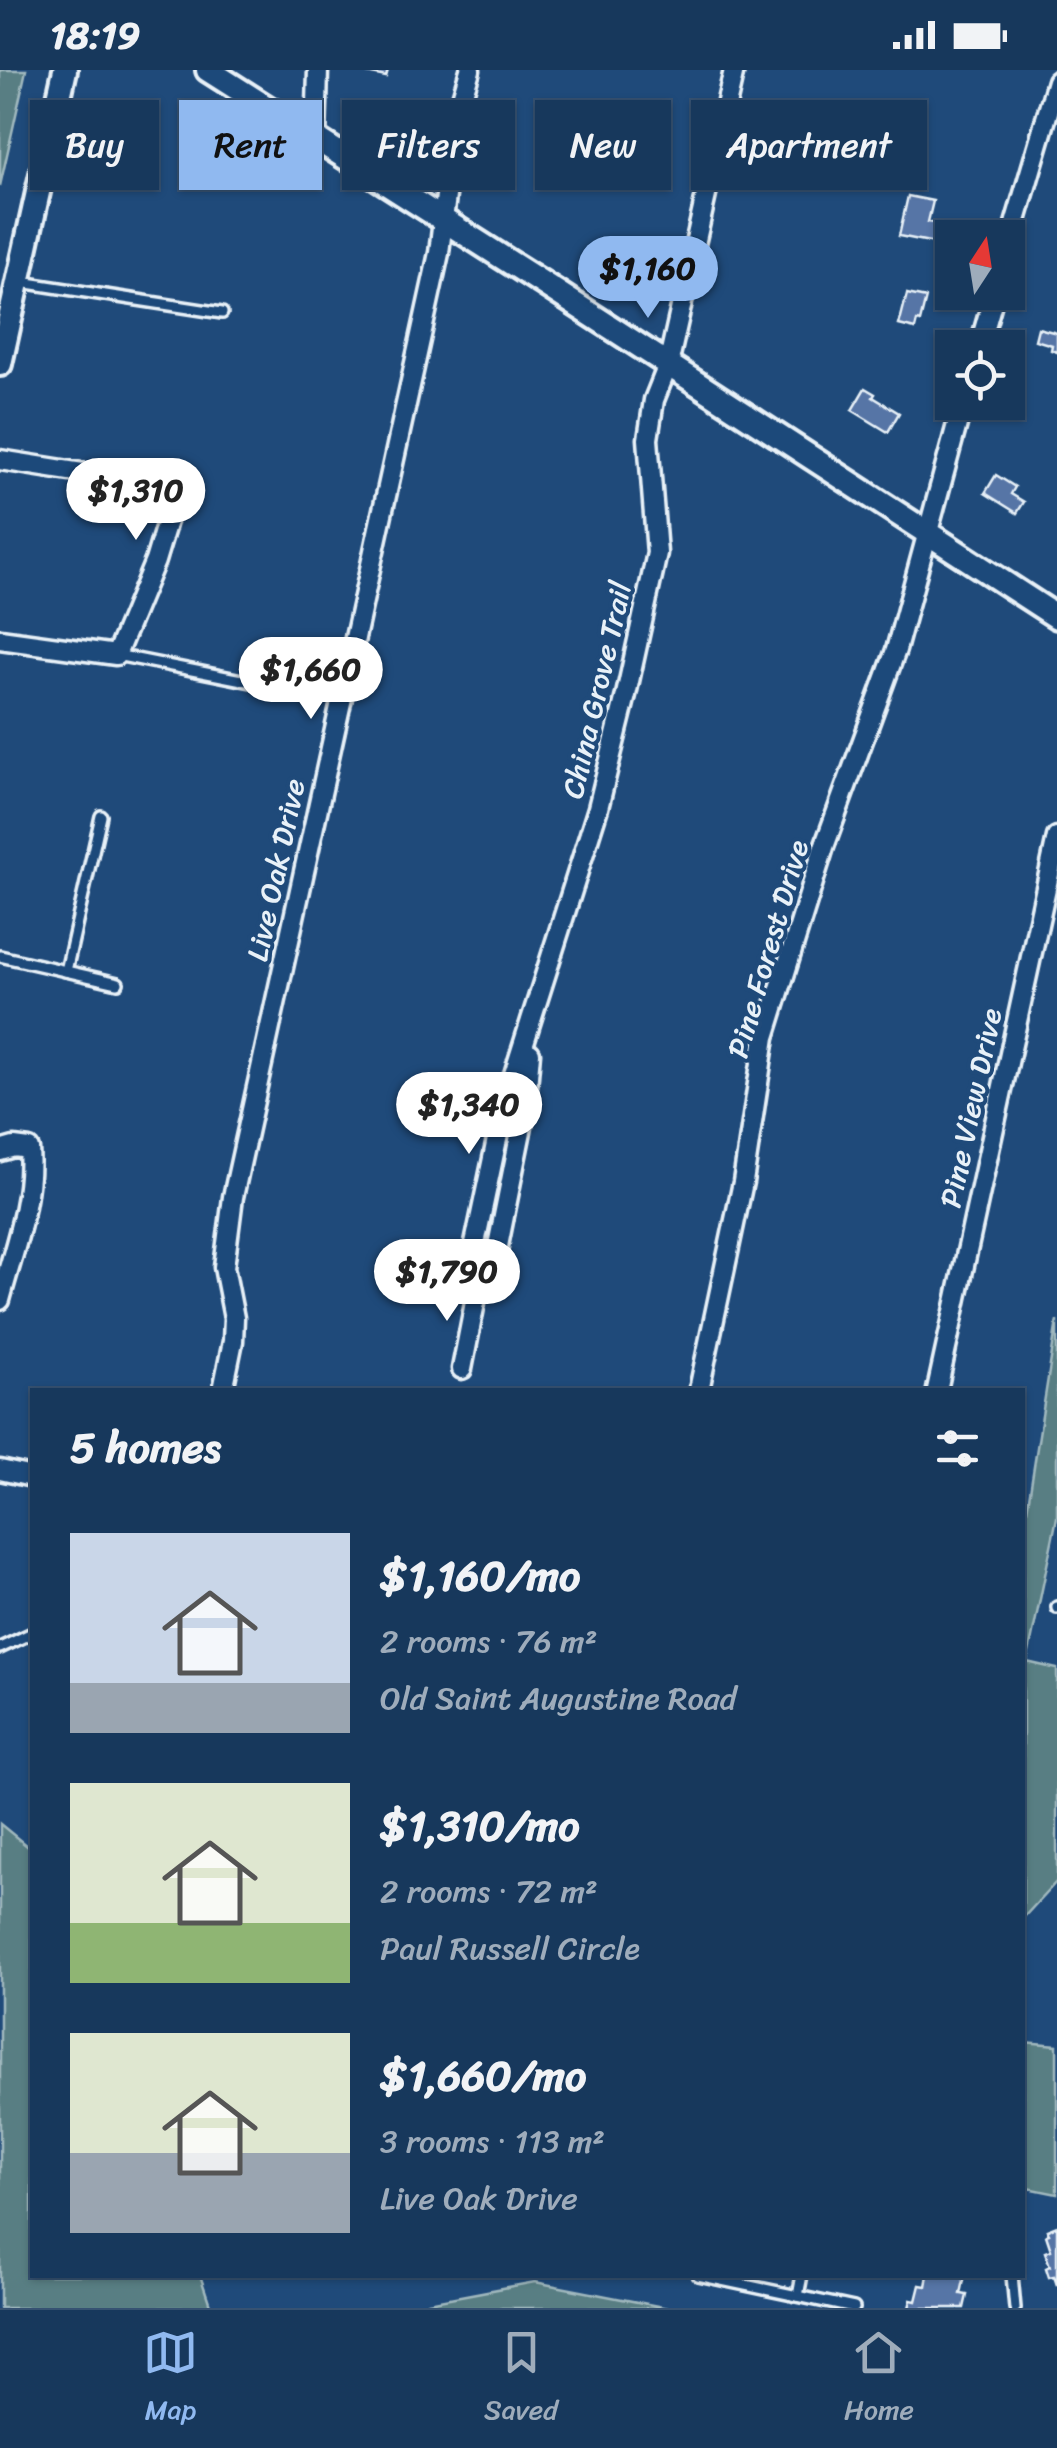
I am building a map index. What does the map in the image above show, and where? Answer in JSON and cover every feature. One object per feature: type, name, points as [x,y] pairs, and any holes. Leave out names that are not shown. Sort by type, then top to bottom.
[{"type":"street","points":[[1,354],[65,70]]},
{"type":"street","points":[[208,70],[254,100]]},
{"type":"street","points":[[317,100],[318,70]]},
{"type":"street","name":"Live Oak Drive","points":[[223,1388],[233,1341],[234,1318],[224,1267],[233,1196],[439,254],[455,122],[470,70]]},
{"type":"street","name":"China Grove Trail","points":[[462,1370],[478,1287],[469,1272],[504,1106],[598,808],[657,553],[648,438],[654,400],[668,365],[734,70]]},
{"type":"street","points":[[1016,220],[1057,80]]},
{"type":"street","points":[[322,144],[1057,618]]},
{"type":"street","name":"Pine Forest Drive","points":[[699,1388],[744,1182],[765,1037],[824,848],[896,650],[958,420]]},
{"type":"street","points":[[0,460],[177,488],[155,560],[116,654],[0,639]]},
{"type":"street","name":"Pine View Drive","points":[[937,1388],[1057,838]]},
{"type":"street","points":[[0,1151],[14,1147],[30,1149],[31,1165],[22,1218],[0,1300]]},
{"type":"street","points":[[0,1470],[30,1478]]},
{"type":"lane","points":[[18,282],[222,313]]},
{"type":"lane","points":[[116,654],[287,689]]},
{"type":"lane","points":[[66,971],[101,816]]},
{"type":"lane","points":[[0,956],[118,983]]},
{"type":"lane","points":[[0,1648],[30,1635]]},
{"type":"lane","points":[[712,2278],[854,2308]]},
{"type":"lane","points":[[798,2296],[801,2278]]},
{"type":"lane","points":[[1012,2278],[1016,2308]]},
{"type":"green space","points":[[0,70],[26,70],[0,186]]},
{"type":"green space","points":[[1057,1321],[1057,1517],[1027,1662],[1057,1669],[1057,1881],[1025,1916],[1025,1523]]},
{"type":"green space","points":[[0,1824],[30,1848],[30,2278],[201,2278],[211,2308],[0,2308]]},
{"type":"green space","points":[[1025,2042],[1057,2045],[1057,2194],[1025,2187]]},
{"type":"green space","points":[[535,2282],[668,2308],[425,2308],[428,2302]]},
{"type":"building","points":[[353,70],[388,70],[386,77]]},
{"type":"building","points":[[908,196],[933,201],[928,222],[935,223],[935,243],[899,236]]},
{"type":"building","points":[[907,294],[926,298],[915,329],[899,325]]},
{"type":"building","points":[[1038,328],[1057,333],[1057,352],[1051,350],[1052,345],[1035,340]]},
{"type":"building","points":[[865,388],[899,413],[888,432],[852,410]]},
{"type":"building","points":[[996,475],[1015,487],[1011,494],[1024,502],[1017,513],[985,493]]},
{"type":"building","points":[[1057,2226],[1057,2285],[1054,2276],[1049,2277],[1045,2252],[1051,2250],[1047,2230]]},
{"type":"building","points":[[927,2278],[964,2278],[961,2294],[967,2295],[964,2308],[909,2308],[911,2300],[916,2301],[920,2285],[926,2286]]}]
